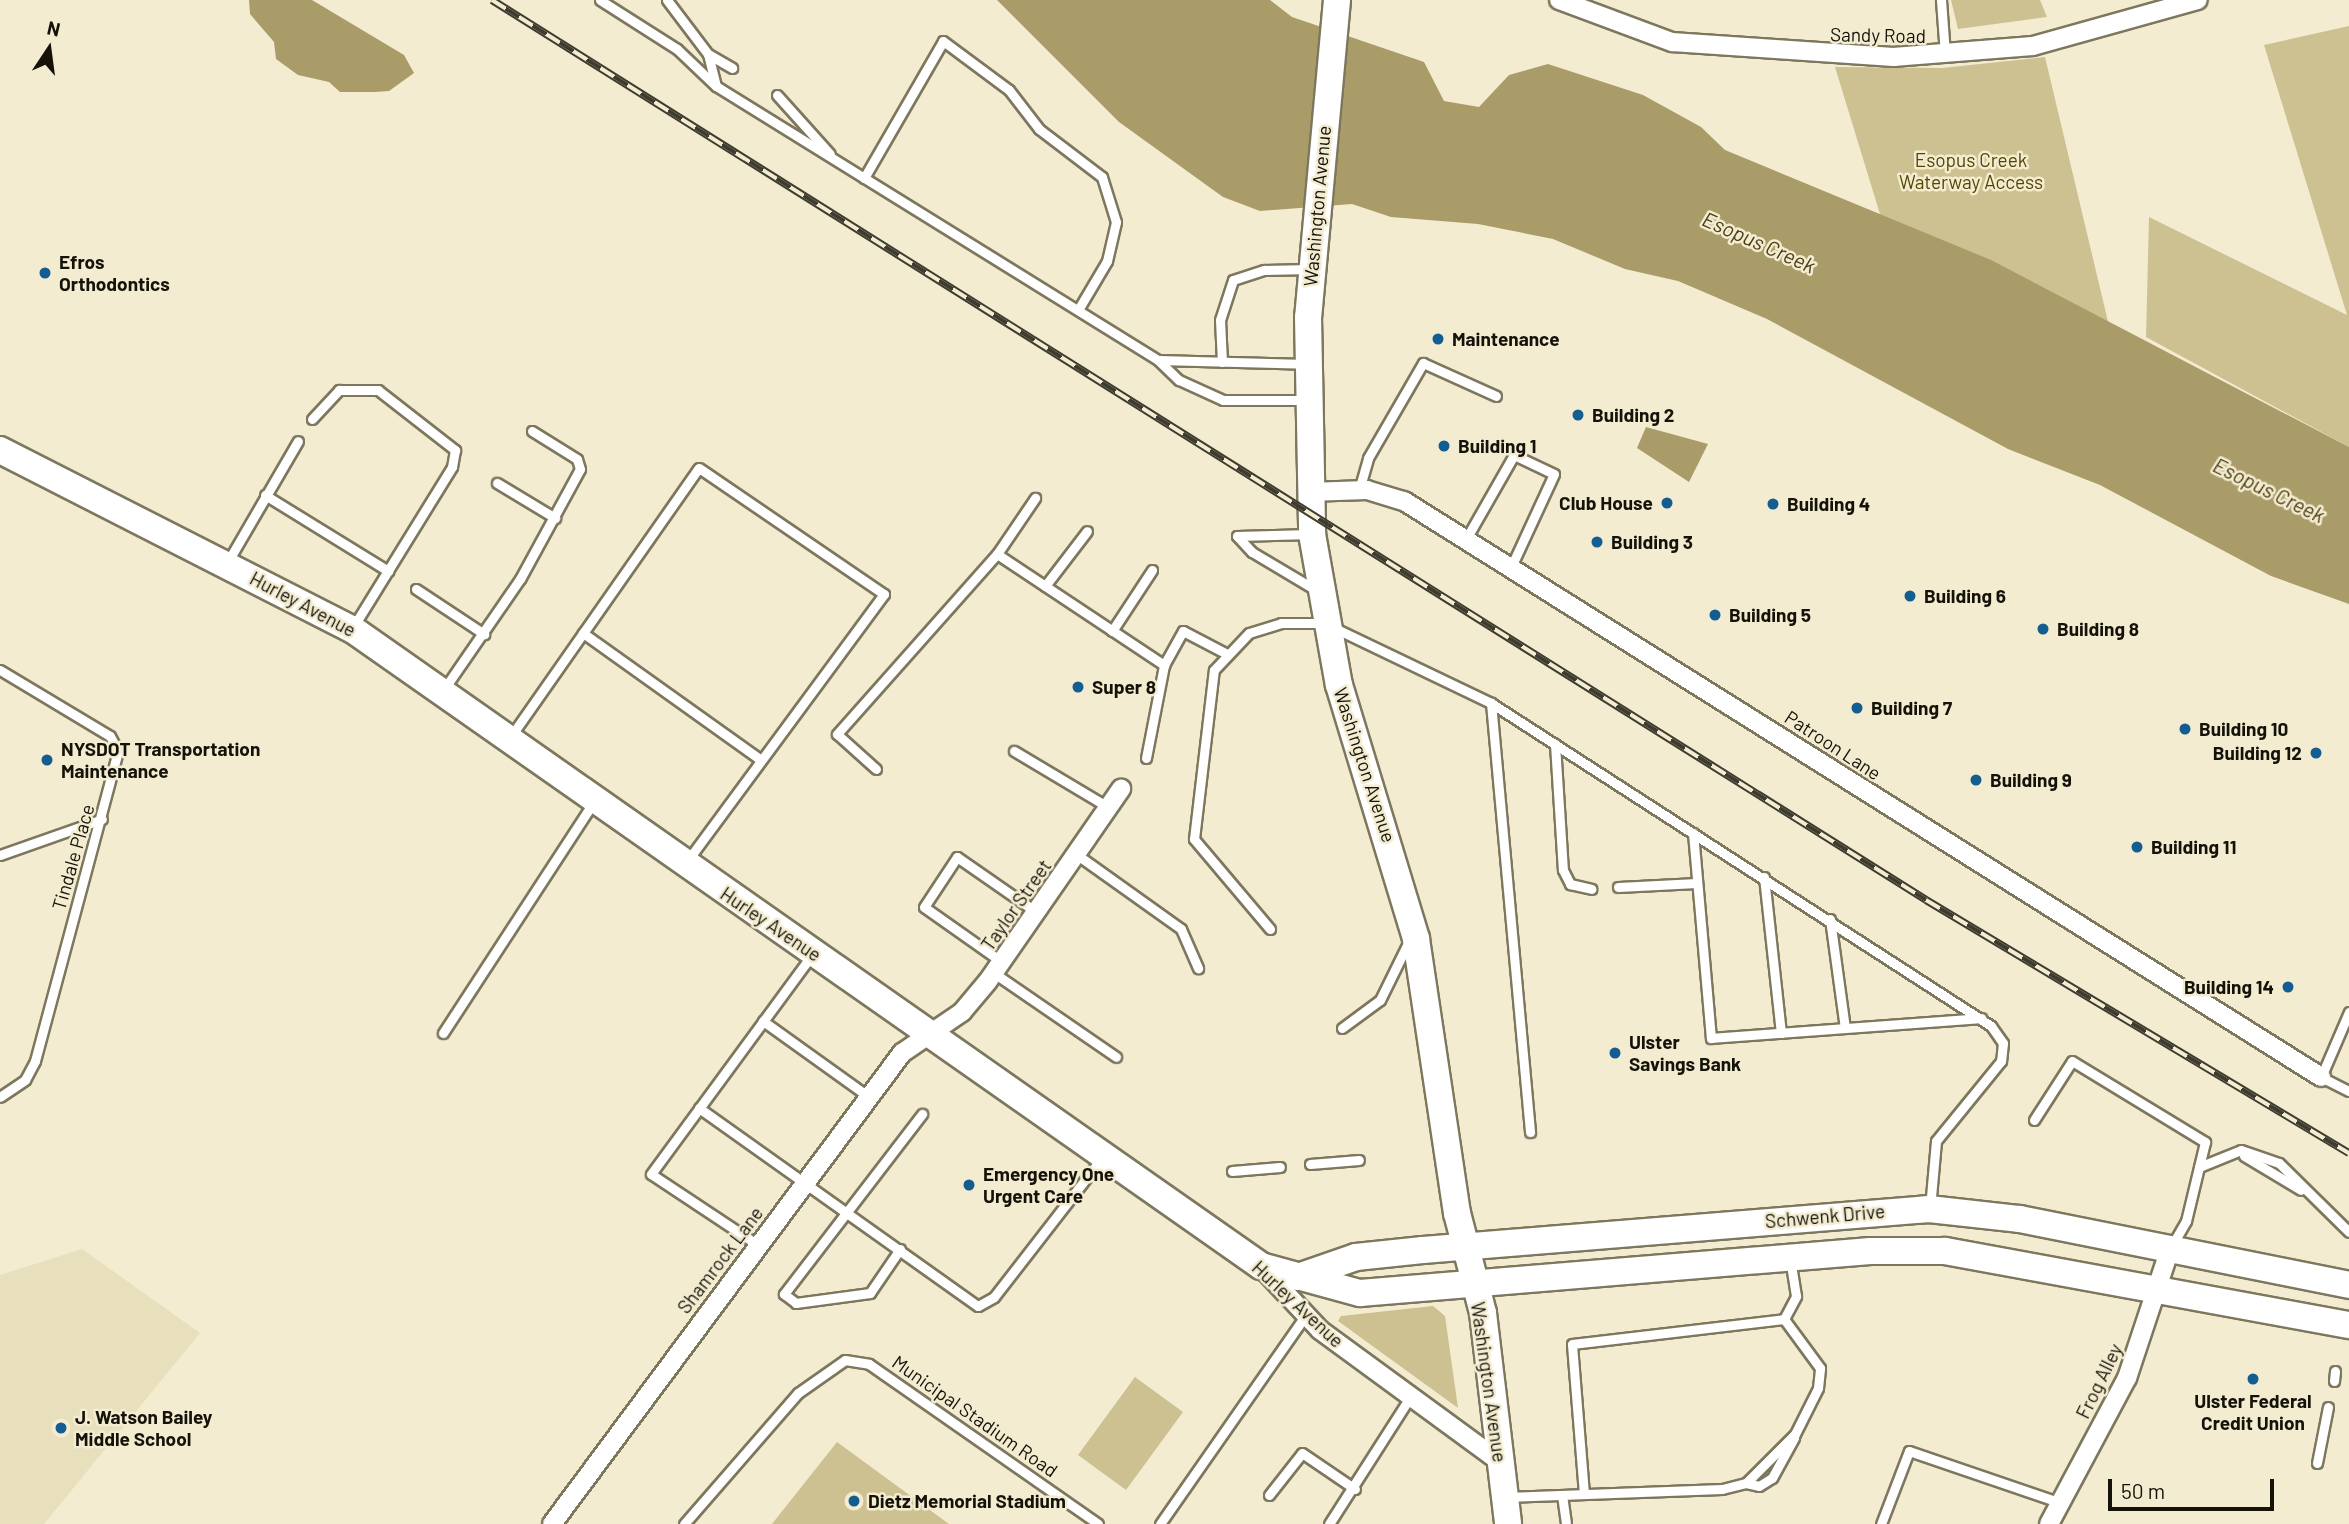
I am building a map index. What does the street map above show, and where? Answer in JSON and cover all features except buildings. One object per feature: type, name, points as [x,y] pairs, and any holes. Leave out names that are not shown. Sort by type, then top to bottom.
[{"type":"street","name":"Washington Avenue","points":[[1337,0],[1311,242],[1306,400],[1308,492],[1312,534],[1324,623],[1413,929],[1466,1247],[1475,1284],[1508,1524]]},
{"type":"street","name":"Sandy Road","points":[[1559,0],[1634,32],[1712,48],[1945,56],[2079,36],[2198,0]]},
{"type":"street","name":"Hurley Avenue","points":[[0,450],[227,563],[352,629],[813,953],[933,1032],[1261,1266],[1306,1315],[1499,1461]]},
{"type":"street","name":"Patroon Lane","points":[[1308,492],[1359,490],[1404,500],[2321,1077]]},
{"type":"street","name":"Taylor Street","points":[[933,1032],[962,1012],[998,967],[1121,789]]},
{"type":"street","name":"Shamrock Lane","points":[[552,1524],[902,1053],[933,1032]]},
{"type":"street","name":"Schwenk Drive","points":[[1298,1277],[1356,1257],[1929,1209],[2020,1219],[2349,1285]]},
{"type":"street","name":"Frog Alley","points":[[2054,1523],[2059,1502],[2112,1409],[2161,1289],[2170,1249]]},
{"type":"street","name":"Schwenk Drive","points":[[1261,1266],[1360,1293],[1790,1257],[1945,1251],[2349,1325]]},
{"type":"lane","points":[[600,0],[677,49],[716,86],[1158,360],[1178,380],[1223,400],[1306,400]]},
{"type":"lane","points":[[667,0],[708,54],[732,68]]},
{"type":"lane","points":[[1941,0],[1945,56]]},
{"type":"lane","points":[[864,178],[943,41],[1009,90],[1039,129],[1102,177],[1116,222],[1107,261],[1078,310]]},
{"type":"lane","points":[[708,54],[716,86]]},
{"type":"lane","points":[[777,95],[836,160]]},
{"type":"lane","points":[[1222,362],[1220,320],[1233,280],[1264,270],[1312,269]]},
{"type":"lane","points":[[1158,360],[1306,364]]},
{"type":"lane","points":[[1359,490],[1368,458],[1423,363],[1496,396]]},
{"type":"lane","points":[[312,419],[339,390],[378,390],[455,450],[452,467],[352,629]]},
{"type":"lane","points":[[443,691],[484,634],[555,518],[581,464],[532,431]]},
{"type":"lane","points":[[227,563],[298,441]]},
{"type":"lane","points":[[1466,539],[1514,455],[1554,474],[1511,567]]},
{"type":"lane","points":[[509,738],[699,468],[884,594],[758,758],[685,864]]},
{"type":"lane","points":[[497,483],[555,518]]},
{"type":"lane","points":[[265,495],[388,571]]},
{"type":"lane","points":[[876,769],[837,734],[997,554],[1035,498]]},
{"type":"lane","points":[[1045,586],[1087,531]]},
{"type":"lane","points":[[1312,534],[1237,536],[1264,560],[1320,592]]},
{"type":"lane","points":[[997,554],[1164,665]]},
{"type":"lane","points":[[1112,631],[1153,570]]},
{"type":"lane","points":[[416,589],[484,634]]},
{"type":"lane","points":[[1270,929],[1194,839],[1214,670],[1225,653],[1249,633],[1281,623],[1324,623],[1491,703],[1981,1018],[2003,1043],[2001,1061],[1936,1141],[1929,1209]]},
{"type":"lane","points":[[1146,758],[1164,665],[1183,631],[1225,653]]},
{"type":"lane","points":[[583,633],[758,758]]},
{"type":"lane","name":"Tindale Place","points":[[0,670],[110,736],[118,751],[102,819],[35,1061],[25,1080],[0,1097]]},
{"type":"lane","points":[[1491,703],[1530,1132]]},
{"type":"lane","points":[[1555,744],[1563,870],[1570,884],[1591,889]]},
{"type":"lane","points":[[1014,751],[1108,807]]},
{"type":"lane","points":[[443,1033],[595,800]]},
{"type":"lane","points":[[0,855],[102,819]]},
{"type":"lane","points":[[1693,833],[1711,1038],[1981,1018]]},
{"type":"lane","points":[[1076,854],[1181,929],[1198,968]]},
{"type":"lane","points":[[1036,912],[957,857],[924,906],[1116,1058]]},
{"type":"lane","points":[[1764,877],[1781,1033]]},
{"type":"lane","points":[[1618,887],[1698,883]]},
{"type":"lane","points":[[1830,919],[1845,1028]]},
{"type":"lane","points":[[1342,1028],[1380,1000],[1413,929]]},
{"type":"lane","points":[[758,1245],[651,1174],[813,953]]},
{"type":"lane","points":[[2349,1012],[2321,1077],[2349,1091]]},
{"type":"lane","points":[[763,1021],[869,1097]]},
{"type":"lane","points":[[2034,1120],[2072,1061],[2205,1142],[2186,1221],[2170,1249]]},
{"type":"lane","points":[[699,1108],[807,1179],[969,1303],[988,1303],[1087,1171],[1106,1156]]},
{"type":"lane","points":[[900,1249],[870,1293],[796,1303],[784,1294],[922,1114]]},
{"type":"lane","points":[[2199,1167],[2235,1153],[2279,1163],[2349,1232]]},
{"type":"lane","points":[[1310,1164],[1359,1160]]},
{"type":"lane","points":[[1232,1171],[1280,1167]]},
{"type":"lane","points":[[1784,1319],[1796,1296],[1790,1257]]},
{"type":"lane","points":[[1160,1524],[1306,1315]]},
{"type":"lane","points":[[1504,1497],[1722,1489],[1746,1483],[1759,1486],[1772,1478],[1808,1414],[1820,1368],[1784,1319]]},
{"type":"lane","points":[[1584,1494],[1572,1344],[1784,1319]]},
{"type":"lane","name":"Municipal Stadium Road","points":[[684,1524],[798,1393],[845,1360],[869,1364],[1098,1524]]},
{"type":"lane","points":[[1329,1524],[1355,1489],[1411,1396]]},
{"type":"lane","points":[[2317,1463],[2328,1407]]},
{"type":"lane","points":[[1746,1483],[1795,1434]]},
{"type":"lane","points":[[1881,1524],[1909,1451],[2059,1502]]},
{"type":"lane","points":[[1269,1495],[1302,1453],[1355,1489]]},
{"type":"lane","points":[[1559,1524],[1567,1524],[1562,1495]]},
{"type":"shaded area","name":"J. Watson Bailey Middle School","points":[[82,1249],[200,1333],[44,1524],[0,1524],[0,1275]]},
{"type":"green space","points":[[1951,0],[2040,0],[2047,17],[1958,29]]},
{"type":"green space","points":[[2349,26],[2349,447],[2146,337],[2149,217],[2347,315],[2264,45]]},
{"type":"green space","name":"Esopus Creek Waterway Access","points":[[2045,57],[2125,393],[1905,296],[1835,67],[1942,68]]},
{"type":"green space","points":[[1433,1306],[1445,1316],[1458,1408],[1338,1321],[1341,1316]]},
{"type":"green space","points":[[1135,1377],[1183,1412],[1126,1490],[1078,1455]]},
{"type":"green space","name":"Dietz Memorial Stadium","points":[[837,1442],[949,1524],[772,1524]]},
{"type":"water","points":[[249,0],[312,0],[404,55],[414,73],[389,91],[375,92],[340,92],[329,82],[298,75],[276,59],[274,42],[250,14]]},
{"type":"water","name":"Esopus Creek","points":[[997,0],[1270,0],[1292,17],[1424,62],[1444,101],[1479,107],[1509,75],[1548,64],[1643,95],[1701,127],[1725,150],[1991,260],[2349,447],[2349,604],[2271,576],[2100,485],[2008,449],[1767,319],[1678,281],[1625,269],[1553,239],[1478,224],[1391,217],[1352,204],[1260,211],[1223,197],[1119,122]]},
{"type":"water","points":[[1646,427],[1708,444],[1689,482],[1637,448]]},
{"type":"railway","points":[[492,0],[1926,900],[2349,1153]]},
{"type":"place","name":"Efros Orthodontics","points":[[45,273]]},
{"type":"place","name":"Maintenance","points":[[1438,339]]},
{"type":"place","name":"Building 2","points":[[1578,415]]},
{"type":"place","name":"Building 1","points":[[1444,446]]},
{"type":"place","name":"Club House","points":[[1667,503]]},
{"type":"place","name":"Building 4","points":[[1773,504]]},
{"type":"place","name":"Building 3","points":[[1597,542]]},
{"type":"place","name":"Building 6","points":[[1910,596]]},
{"type":"place","name":"Building 5","points":[[1715,615]]},
{"type":"place","name":"Building 8","points":[[2043,629]]},
{"type":"place","name":"Super 8","points":[[1078,687]]},
{"type":"place","name":"Building 7","points":[[1857,708]]},
{"type":"place","name":"Building 10","points":[[2185,729]]},
{"type":"place","name":"Building 12","points":[[2316,753]]},
{"type":"place","name":"NYSDOT Transportation Maintenance","points":[[47,760]]},
{"type":"place","name":"Building 9","points":[[1976,780]]},
{"type":"place","name":"Building 11","points":[[2137,847]]},
{"type":"place","name":"Building 14","points":[[2288,987]]},
{"type":"place","name":"Ulster Savings Bank","points":[[1615,1053]]},
{"type":"place","name":"Emergency One Urgent Care","points":[[969,1185]]},
{"type":"place","name":"Ulster Federal Credit Union","points":[[2253,1379]]},
{"type":"place","name":"J. Watson Bailey Middle School","points":[[61,1428]]},
{"type":"place","name":"Dietz Memorial Stadium","points":[[854,1501]]}]
